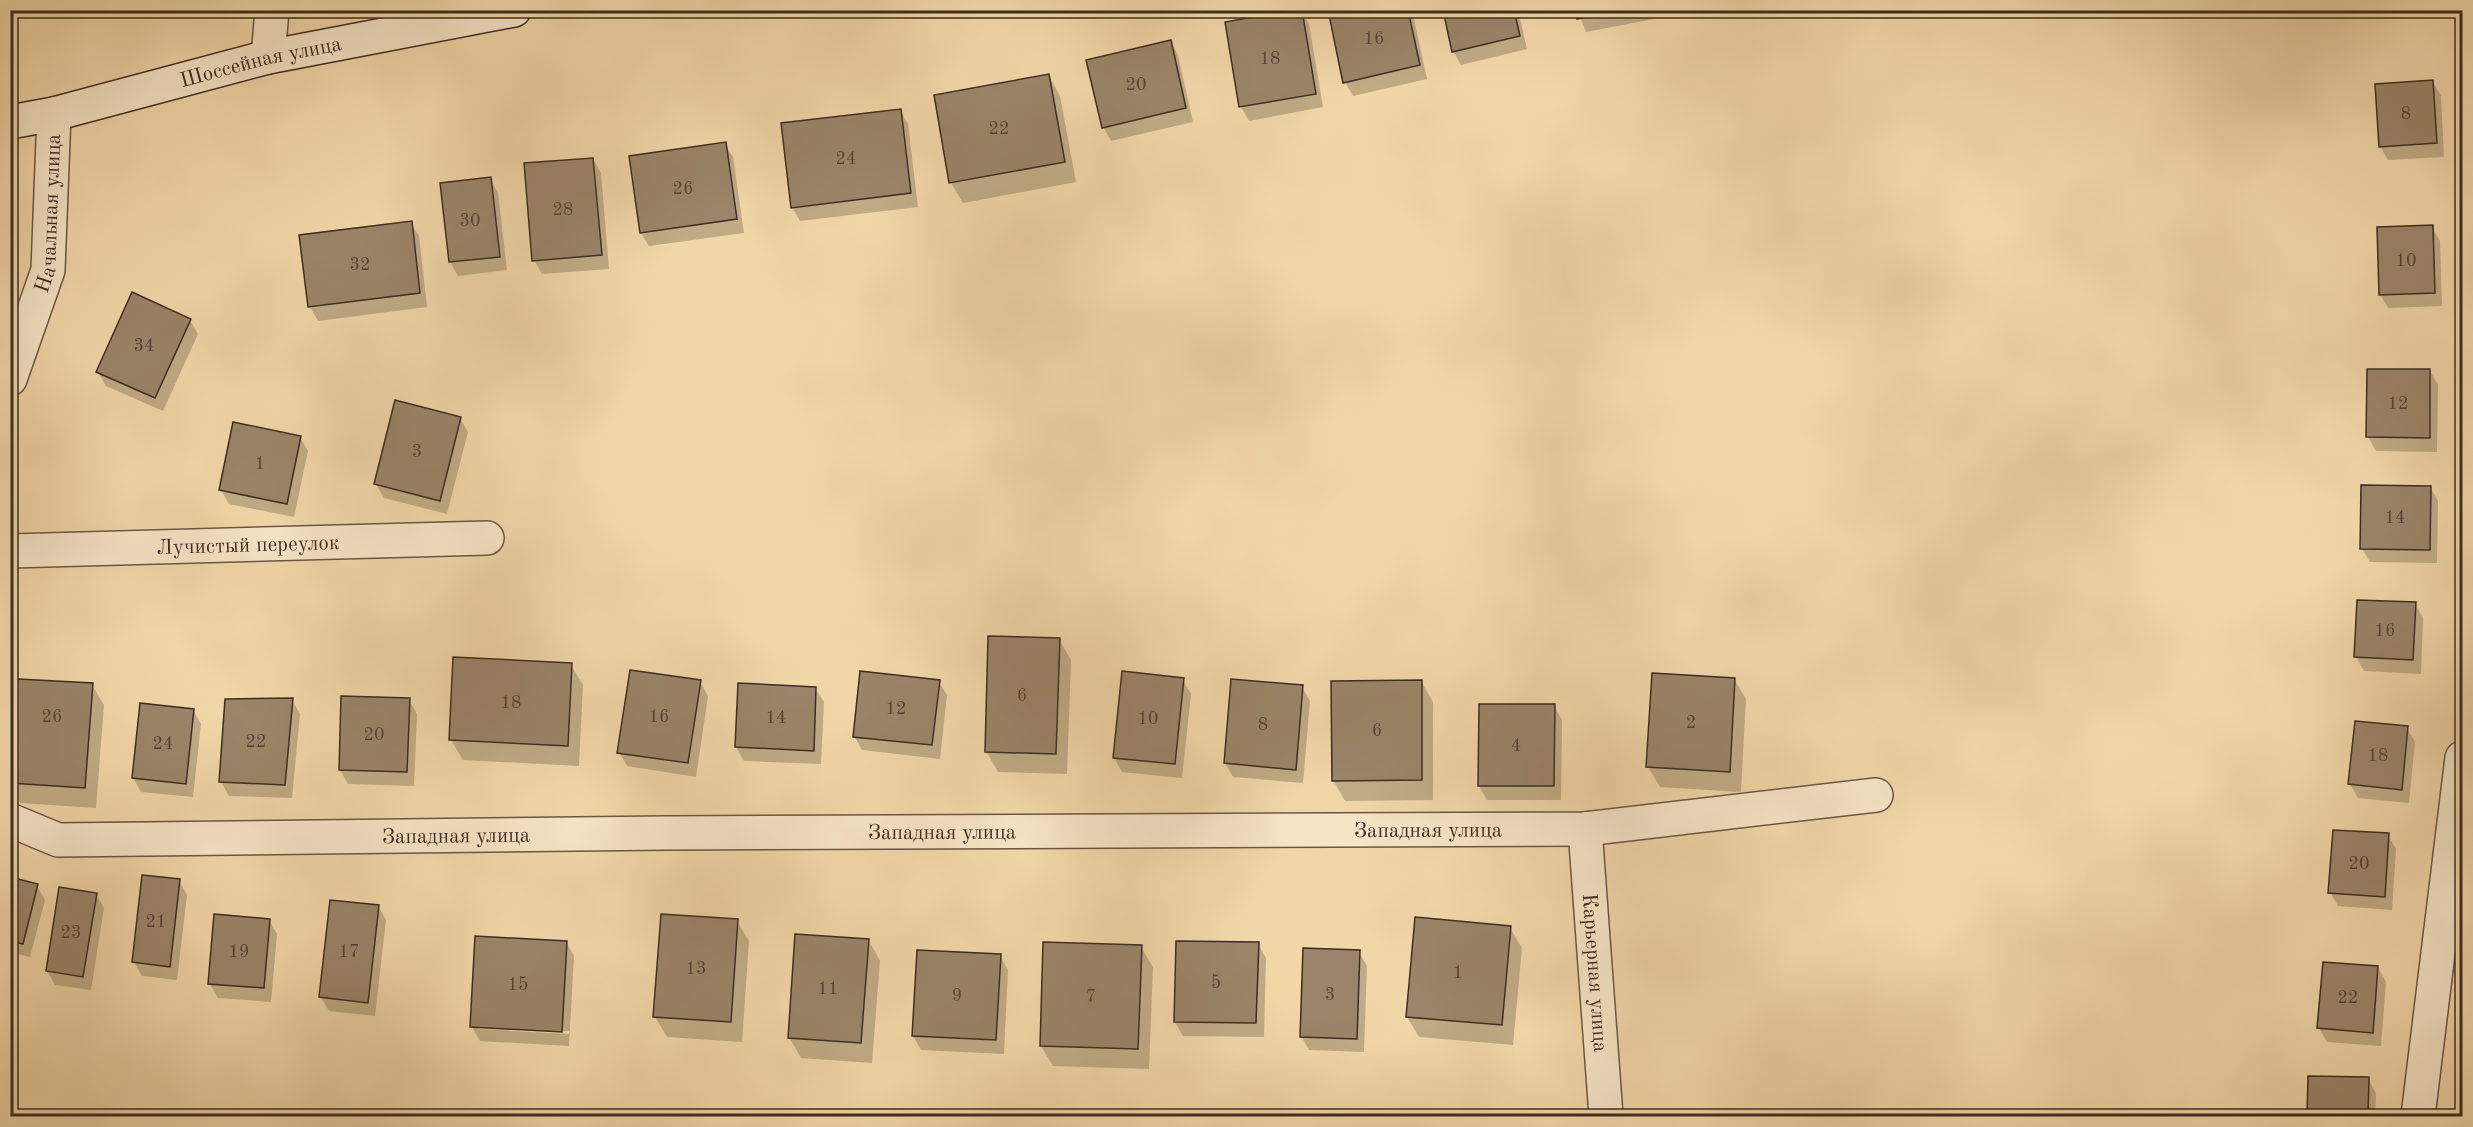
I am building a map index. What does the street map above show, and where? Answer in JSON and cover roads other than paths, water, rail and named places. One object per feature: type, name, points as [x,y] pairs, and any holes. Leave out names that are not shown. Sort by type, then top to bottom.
[{"type":"street","points":[[268,57],[272,10]]},
{"type":"street","name":"Шоссейная улица","points":[[10,122],[54,114],[268,57],[514,10]]},
{"type":"street","name":"Начальная улица","points":[[10,379],[48,270],[54,114]]},
{"type":"street","name":"Лучистый переулок","points":[[10,551],[487,538]]},
{"type":"street","points":[[2418,1116],[2461,769]]},
{"type":"street","name":"Западная улица","points":[[10,820],[58,840],[679,833],[1585,829],[1876,795]]},
{"type":"street","name":"Карьерная улица","points":[[1585,829],[1606,1116]]}]
